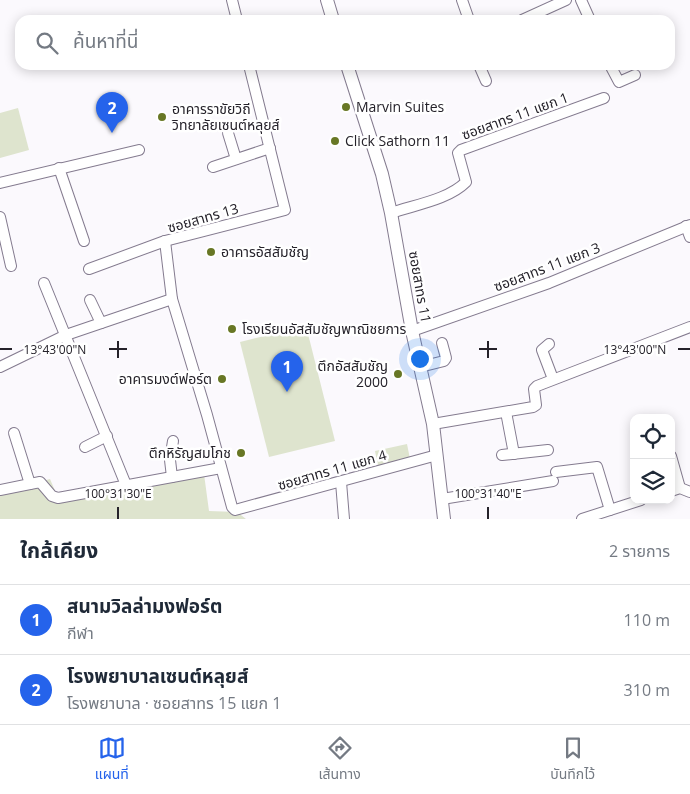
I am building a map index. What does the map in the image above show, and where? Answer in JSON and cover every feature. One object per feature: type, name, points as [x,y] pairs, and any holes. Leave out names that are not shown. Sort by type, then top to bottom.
[{"type":"street","points":[[232,0],[236,15]]},
{"type":"street","points":[[328,0],[332,15]]},
{"type":"street","points":[[462,0],[467,15]]},
{"type":"street","points":[[533,15],[566,0]]},
{"type":"street","points":[[582,0],[588,15]]},
{"type":"street","name":"ซอยสาทร 13","points":[[235,510],[232,507],[172,299],[165,241],[285,210],[250,70]]},
{"type":"street","name":"ซอยสาทร 11","points":[[349,70],[382,174],[391,213],[412,331],[433,424],[444,519]]},
{"type":"street","points":[[482,70],[486,81]]},
{"type":"street","points":[[613,70],[619,82],[635,75]]},
{"type":"street","name":"ซอยสาทร 11 แยก 1","points":[[391,213],[443,196],[462,186],[466,182],[458,153],[460,150],[604,98]]},
{"type":"street","points":[[228,133],[236,159]]},
{"type":"street","points":[[213,167],[270,148]]},
{"type":"street","points":[[0,182],[139,150]]},
{"type":"street","points":[[59,168],[84,241]]},
{"type":"street","points":[[0,217],[11,266]]},
{"type":"street","points":[[688,226],[690,237]]},
{"type":"street","name":"ซอยสาทร 11 แยก 3","points":[[412,331],[549,283],[688,226]]},
{"type":"street","points":[[89,270],[165,241]]},
{"type":"street","points":[[44,283],[126,484]]},
{"type":"street","points":[[0,367],[66,334],[172,299]]},
{"type":"street","points":[[90,300],[102,323]]},
{"type":"street","points":[[433,424],[533,407],[536,404],[535,388],[690,328]]},
{"type":"street","points":[[420,367],[444,361],[446,358],[442,343]]},
{"type":"street","points":[[549,344],[542,350],[553,380]]},
{"type":"street","points":[[506,412],[514,454]]},
{"type":"street","points":[[14,433],[30,484]]},
{"type":"street","points":[[86,447],[107,436]]},
{"type":"street","points":[[172,477],[170,460],[173,441]]},
{"type":"street","points":[[502,455],[548,450]]},
{"type":"street","name":"ซอยสาทร 11 แยก 4","points":[[235,510],[437,455]]},
{"type":"street","points":[[672,459],[680,491]]},
{"type":"street","points":[[442,498],[555,477],[597,467],[610,510]]},
{"type":"street","points":[[0,490],[40,482],[52,496],[58,498],[221,468]]},
{"type":"street","points":[[341,482],[344,519]]},
{"type":"street","points":[[582,519],[597,517],[610,510],[630,504]]},
{"type":"green space","points":[[18,108],[29,150],[0,158],[0,113]]},
{"type":"green space","points":[[306,326],[335,441],[269,457],[240,342]]},
{"type":"green space","points":[[407,444],[410,459],[378,466],[375,451]]},
{"type":"green space","points":[[204,474],[209,511],[237,512],[246,519],[0,519],[0,492],[50,479],[59,500]]},
{"type":"place","name":"Marvin Suites","points":[[346,107]]},
{"type":"place","name":"อาคารราขัยวิถี วิทยาลัยเซนต์หลุยส์","points":[[162,117]]},
{"type":"place","name":"โรงพยาบาลเซนต์หลุยส์","points":[[112,133]]},
{"type":"place","name":"Click Sathorn 11","points":[[335,141]]},
{"type":"place","name":"อาคารอัสสัมชัญ","points":[[211,252]]},
{"type":"place","name":"โรงเรียนอัสสัมชัญพาณิชยการ","points":[[232,329]]},
{"type":"place","name":"ตึกอัสสัมชัญ 2000","points":[[398,374]]},
{"type":"place","name":"อาคารมงต์ฟอร์ต","points":[[222,379]]},
{"type":"place","name":"สนามวิลล่ามงฟอร์ต","points":[[287,392]]},
{"type":"place","name":"ตึกหิรัญสมโภช","points":[[241,453]]}]
